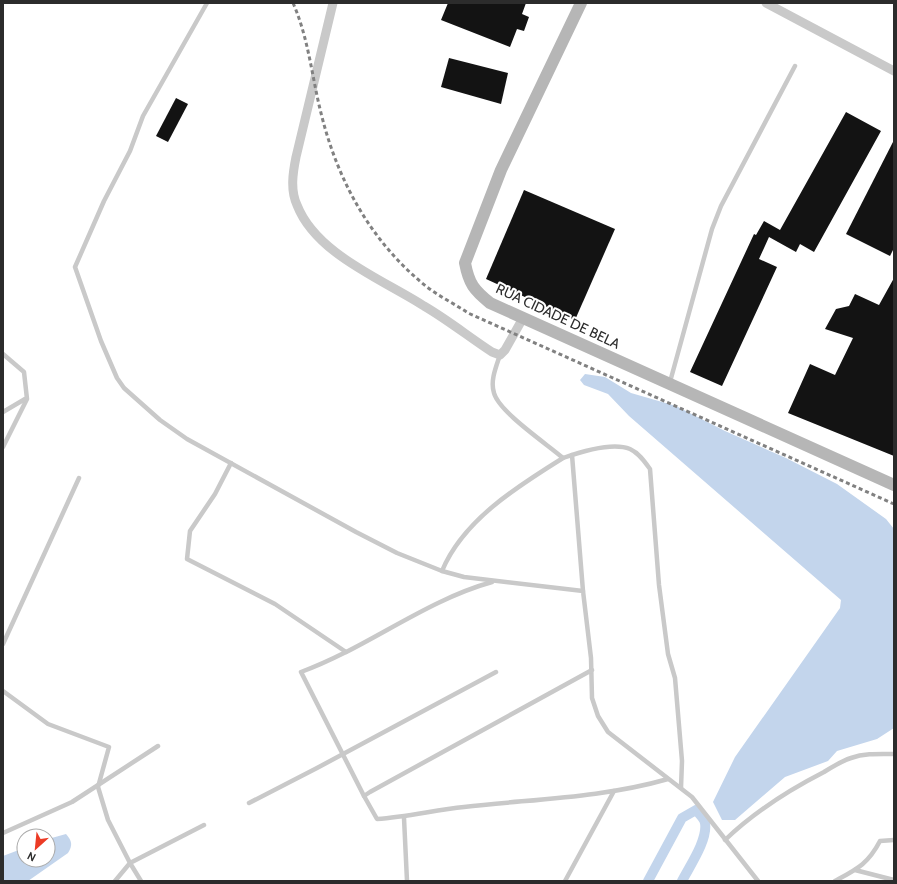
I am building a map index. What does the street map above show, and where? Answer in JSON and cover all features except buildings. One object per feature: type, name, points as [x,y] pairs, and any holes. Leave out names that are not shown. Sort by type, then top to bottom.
[{"type":"street","points":[[334,3],[296,157],[293,176],[296,205],[313,231],[329,248],[425,306],[492,352],[500,355],[505,350],[523,318]]},
{"type":"street","name":"RUA CIDADE DE BELA","points":[[582,3],[501,170],[466,263],[468,278],[476,292],[490,303],[894,485]]},
{"type":"street","points":[[766,3],[894,71]]},
{"type":"lane","points":[[207,3],[143,116],[130,151],[104,201],[75,266],[101,341],[117,378],[124,388],[174,430],[356,532],[397,552],[442,571],[464,577],[583,592]]},
{"type":"lane","points":[[670,384],[712,229],[721,206],[795,66]]},
{"type":"lane","points":[[3,354],[24,372],[27,399],[3,447]]},
{"type":"lane","points":[[500,355],[493,380],[494,395],[518,421],[563,458]]},
{"type":"lane","points":[[3,412],[27,399]]},
{"type":"lane","points":[[442,571],[447,558],[462,538],[501,499],[531,477],[563,458],[599,449],[618,447],[631,450],[642,458],[650,470],[659,585],[668,654],[675,678],[682,762],[681,788]]},
{"type":"lane","points":[[572,455],[583,592],[592,670],[592,698],[598,716],[608,732],[692,797],[724,840],[758,881]]},
{"type":"lane","points":[[231,463],[215,494],[190,531],[187,559],[275,604],[346,652]]},
{"type":"lane","points":[[3,644],[80,478]]},
{"type":"lane","points":[[495,581],[473,587],[346,652],[301,672],[377,819],[404,818],[463,807],[524,802],[614,791],[634,788],[668,779]]},
{"type":"lane","points":[[364,796],[592,670]]},
{"type":"lane","points":[[249,803],[343,755],[496,672]]},
{"type":"lane","points":[[3,691],[48,724],[110,748],[98,787],[108,820],[141,881]]},
{"type":"lane","points":[[3,833],[72,802],[98,787],[142,755],[158,746]]},
{"type":"lane","points":[[724,840],[737,828],[802,783],[837,765],[851,758],[868,754],[894,754]]},
{"type":"lane","points":[[566,881],[614,791]]},
{"type":"lane","points":[[404,818],[407,881]]},
{"type":"lane","points":[[115,881],[130,862],[204,825]]},
{"type":"lane","points":[[835,881],[855,870],[875,852],[880,841],[894,840]]},
{"type":"lane","points":[[855,870],[894,880]]},
{"type":"water","points":[[585,374],[605,377],[631,393],[676,406],[725,431],[786,458],[837,484],[886,519],[894,529],[894,728],[877,739],[837,751],[828,761],[785,777],[735,820],[722,820],[713,802],[735,757],[840,608],[841,600],[629,416],[608,394],[584,385],[580,380]]},
{"type":"water","points":[[66,834],[70,839],[71,848],[68,853],[56,861],[56,837]]},
{"type":"water","points":[[16,851],[16,868],[47,868],[28,881],[3,881],[3,856]]},
{"type":"waterway","points":[[648,881],[682,818],[696,810],[703,818],[705,823],[704,837],[682,881]]},
{"type":"railway","points":[[293,3],[303,31],[329,142],[348,189],[361,211],[390,252],[427,287],[468,313],[894,504]]}]
